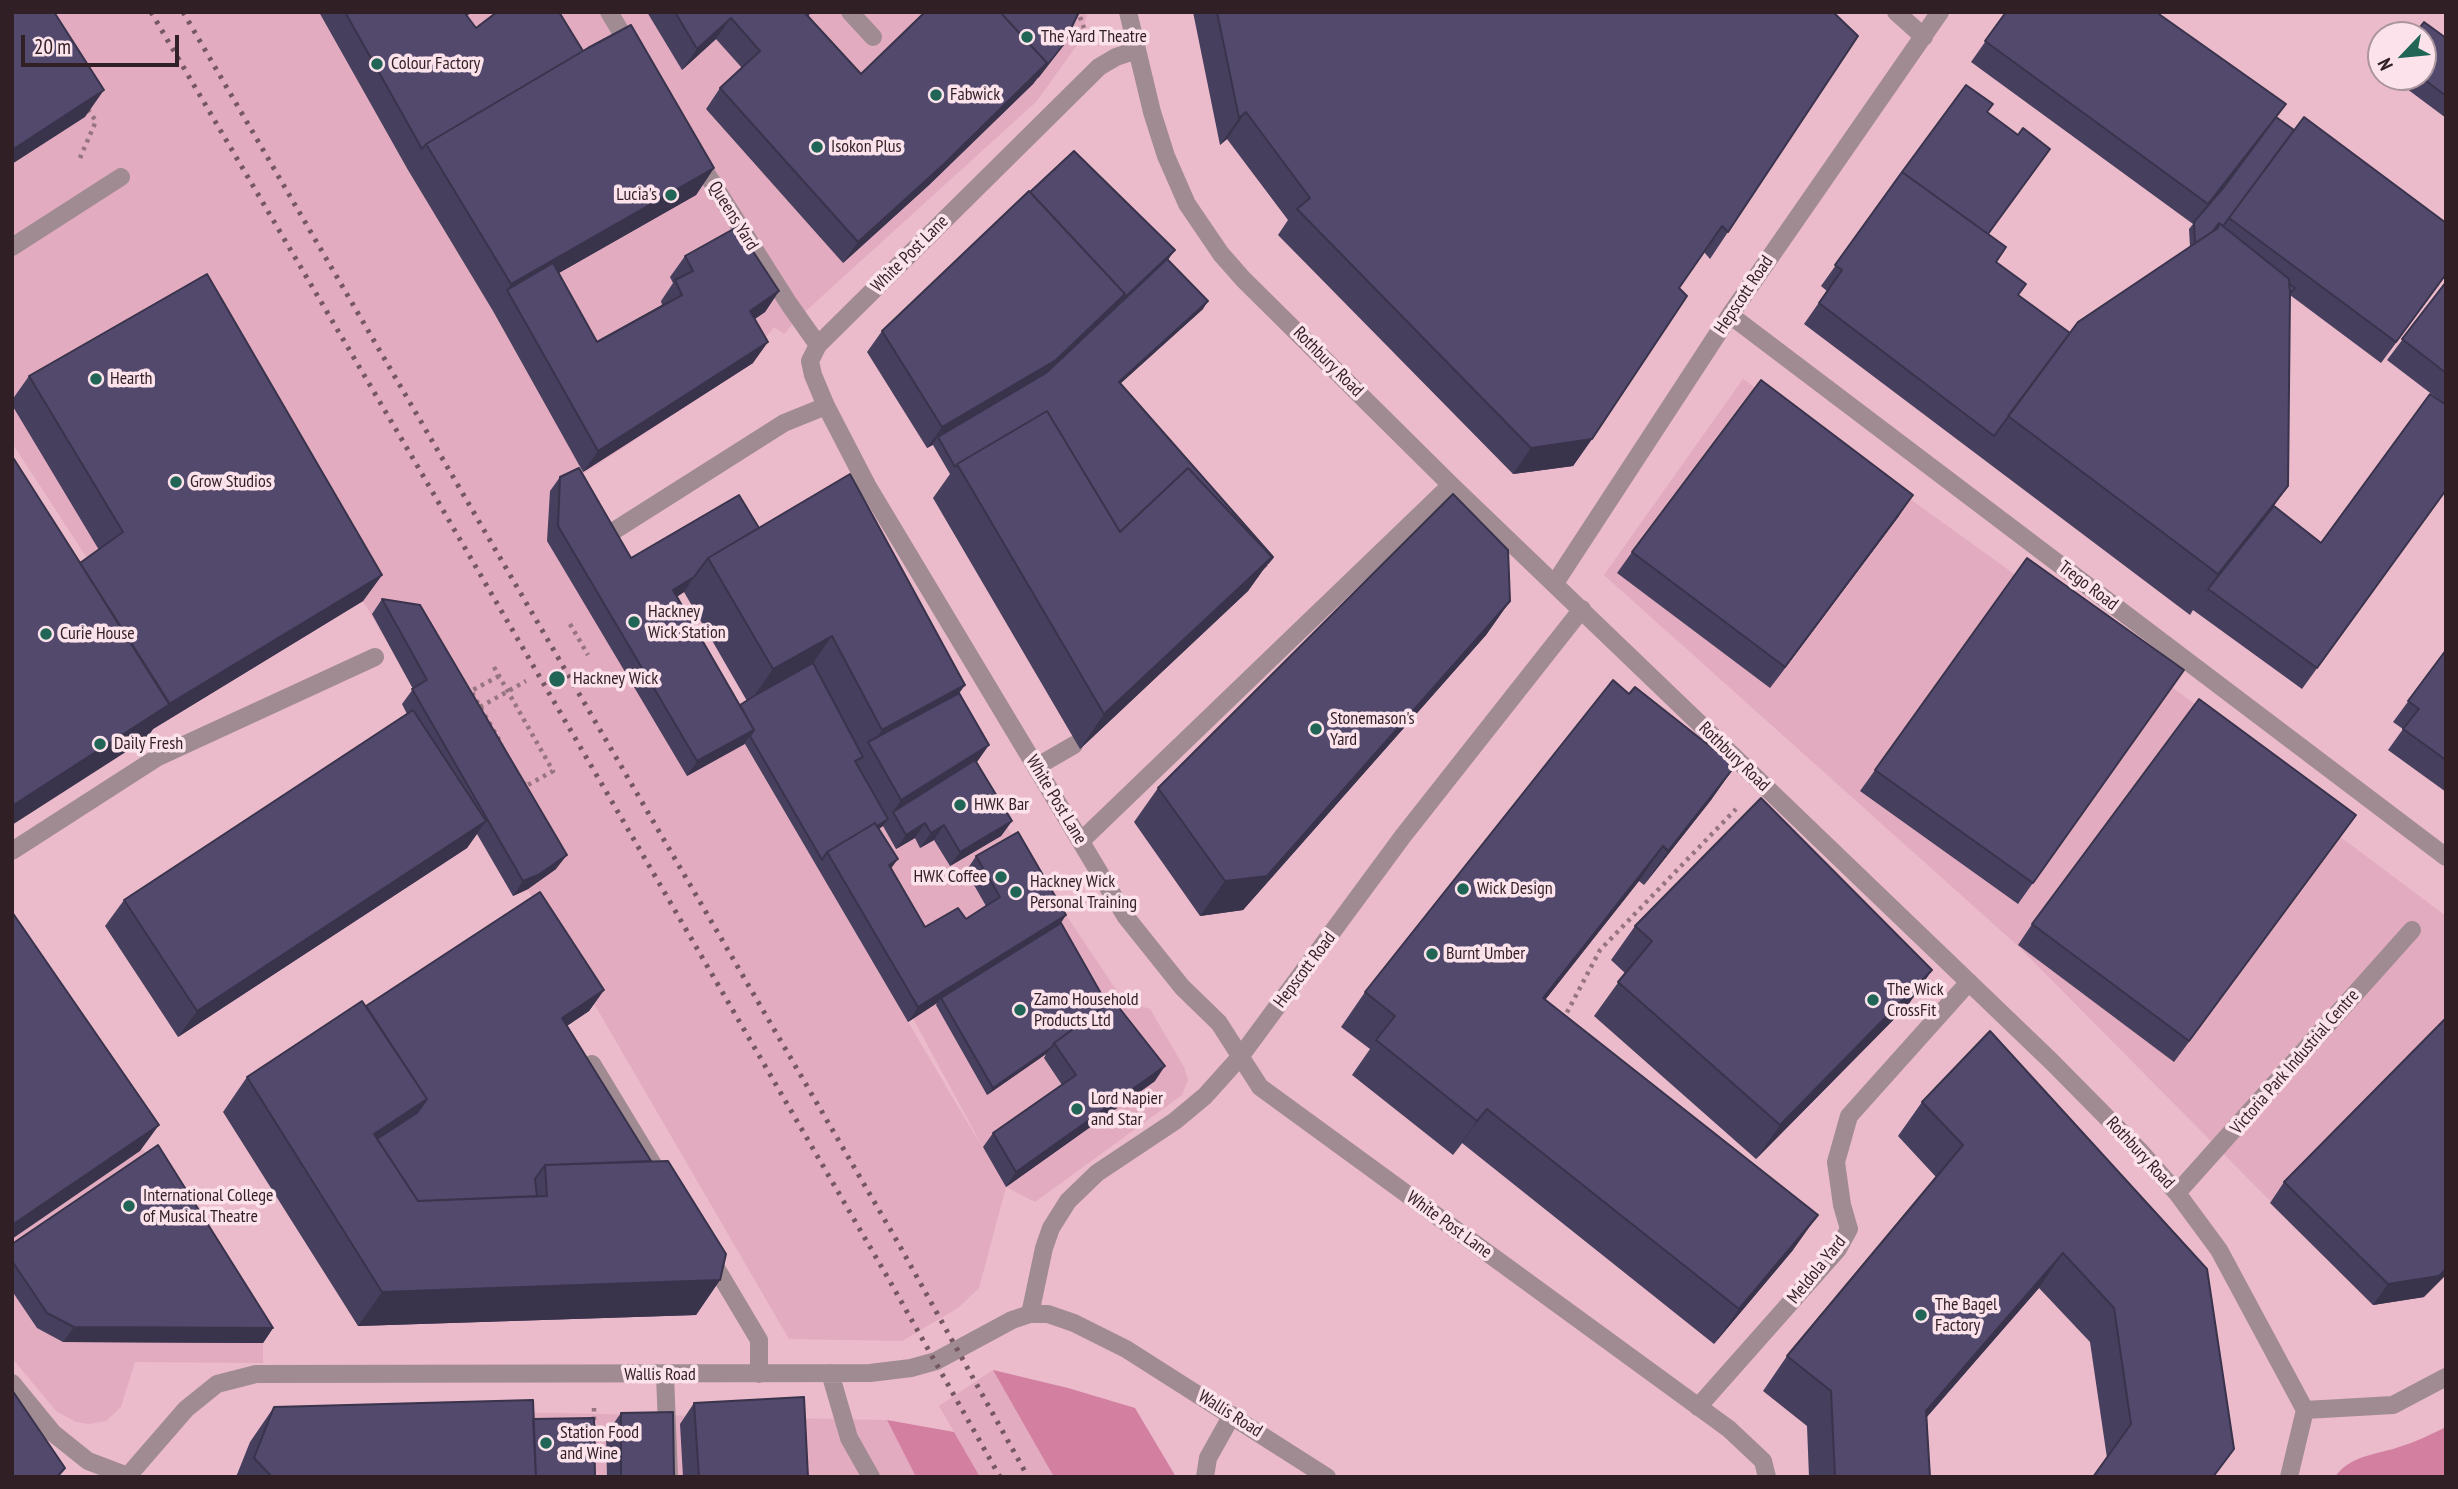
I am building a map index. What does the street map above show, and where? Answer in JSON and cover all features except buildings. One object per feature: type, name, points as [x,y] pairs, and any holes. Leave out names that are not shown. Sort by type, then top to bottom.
[{"type":"street","points":[[609,12],[643,70]]},
{"type":"street","points":[[850,12],[873,37]]},
{"type":"street","points":[[1128,12],[1137,50]]},
{"type":"street","points":[[1896,12],[1924,37]]},
{"type":"street","name":"Hepscott Road","points":[[1555,583],[1730,315],[1940,12]]},
{"type":"street","name":"White Post Lane","points":[[1137,50],[1116,57],[1099,67],[818,345],[810,361],[826,406],[869,487],[1126,918],[1182,987],[1219,1023],[1259,1087],[1728,1429],[1763,1461],[1767,1477]]},
{"type":"street","name":"Rothbury Road","points":[[1137,50],[1152,112],[1187,204],[1202,228],[1243,279],[1451,485],[2051,1061],[2177,1193],[2219,1250],[2305,1410]]},
{"type":"street","name":"Queens Yard","points":[[685,139],[789,304],[818,345]]},
{"type":"street","points":[[12,247],[121,177]]},
{"type":"street","name":"Trego Road","points":[[1730,315],[2446,857]]},
{"type":"street","points":[[601,539],[784,424],[826,406]]},
{"type":"street","points":[[1081,841],[1451,485]]},
{"type":"street","name":"Hepscott Road","points":[[1030,1314],[1044,1248],[1051,1228],[1068,1201],[1097,1173],[1175,1121],[1205,1096],[1240,1057],[1404,836],[1582,609]]},
{"type":"street","points":[[12,851],[158,757],[375,657]]},
{"type":"street","points":[[1036,767],[1074,745]]},
{"type":"street","name":"Victoria Park Industrial Centre","points":[[2177,1193],[2412,930]]},
{"type":"street","name":"Meldola Yard","points":[[1698,1407],[1838,1248],[1849,1229],[1842,1205],[1836,1162],[1849,1116],[1969,982]]},
{"type":"street","points":[[592,1064],[669,1190]]},
{"type":"street","points":[[697,1236],[760,1340],[759,1374]]},
{"type":"street","name":"Wallis Road","points":[[12,1383],[53,1433],[88,1461],[128,1476],[186,1409],[217,1384],[256,1374],[870,1373],[911,1368],[936,1361],[993,1328],[1030,1314],[1048,1314],[1074,1323],[1126,1349],[1327,1477]]},
{"type":"street","points":[[830,1373],[849,1438],[871,1477]]},
{"type":"street","points":[[665,1374],[669,1477]]},
{"type":"street","points":[[2289,1477],[2305,1410],[2393,1405],[2446,1377]]},
{"type":"street","points":[[1205,1477],[1208,1458],[1232,1415]]},
{"type":"path","points":[[1080,17],[1084,28]]},
{"type":"path","points":[[82,100],[96,121],[75,167],[92,195]]},
{"type":"path","points":[[570,624],[588,655]]},
{"type":"path","points":[[494,667],[553,771],[526,786],[519,775]]},
{"type":"path","points":[[499,676],[471,691],[506,752]]},
{"type":"path","points":[[480,707],[526,681]]},
{"type":"path","points":[[1561,1025],[1600,950],[1760,783]]},
{"type":"path","points":[[594,1437],[594,1450]]},
{"type":"shaded area","points":[[12,12],[1088,12],[1079,42],[1037,101],[798,318],[784,334],[774,327],[750,357],[753,363],[569,483],[620,572],[754,551],[663,605],[817,867],[970,772],[1123,1000],[1150,1009],[1184,1067],[1188,1080],[1182,1095],[1035,1202],[1006,1187],[979,1288],[958,1308],[902,1341],[789,1339],[528,890],[513,896],[402,704],[417,694],[363,601],[144,734],[48,586],[87,558],[12,443]],"holes":[[[829,888],[903,1000],[986,1153]]]},
{"type":"shaded area","points":[[1743,379],[2195,704],[2184,720],[2446,916],[2446,1275],[2424,1297],[2373,1305],[2018,946],[1604,575]]},
{"type":"shaded area","name":"International College of Musical Theatre","points":[[143,1149],[263,1343],[263,1363],[135,1362],[121,1407],[106,1421],[89,1424],[76,1422],[56,1411],[12,1358],[12,1239]]},
{"type":"shaded area","points":[[993,1370],[1054,1477],[980,1477],[939,1406]]},
{"type":"shaded area","points":[[993,1370],[1135,1408],[1176,1477],[1054,1477]]},
{"type":"shaded area","points":[[508,1412],[887,1420],[916,1477],[510,1477]]},
{"type":"shaded area","points":[[887,1420],[954,1432],[980,1477],[916,1477]]},
{"type":"shaded area","points":[[2446,1427],[2446,1477],[2335,1477],[2356,1460],[2411,1443]]},
{"type":"railway","points":[[151,12],[888,1278],[1000,1477]]},
{"type":"railway","points":[[183,12],[897,1241],[1028,1477]]},
{"type":"place","name":"The Yard Theatre","points":[[1027,37]]},
{"type":"place","name":"Colour Factory","points":[[377,64]]},
{"type":"place","name":"Fabwick","points":[[936,95]]},
{"type":"place","name":"Isokon Plus","points":[[817,147]]},
{"type":"place","name":"Lucia's","points":[[671,195]]},
{"type":"place","name":"Hearth","points":[[96,379]]},
{"type":"place","name":"Grow Studios","points":[[176,482]]},
{"type":"place","name":"Hackney Wick Station","points":[[634,622]]},
{"type":"place","name":"Curie House","points":[[46,634]]},
{"type":"place","name":"Hackney Wick","points":[[557,679]]},
{"type":"place","name":"Stonemason's Yard","points":[[1316,729]]},
{"type":"place","name":"Daily Fresh","points":[[100,744]]},
{"type":"place","name":"HWK Bar","points":[[960,805]]},
{"type":"place","name":"HWK Coffee","points":[[1001,877]]},
{"type":"place","name":"Wick Design","points":[[1463,889]]},
{"type":"place","name":"Hackney Wick Personal Training","points":[[1016,892]]},
{"type":"place","name":"Burnt Umber","points":[[1432,954]]},
{"type":"place","name":"The Wick CrossFit","points":[[1873,1000]]},
{"type":"place","name":"Zamo Household Products Ltd","points":[[1020,1010]]},
{"type":"place","name":"Lord Napier and Star","points":[[1077,1109]]},
{"type":"place","name":"International College of Musical Theatre","points":[[129,1206]]},
{"type":"place","name":"The Bagel Factory","points":[[1921,1315]]},
{"type":"place","name":"Station Food and Wine","points":[[546,1443]]}]
